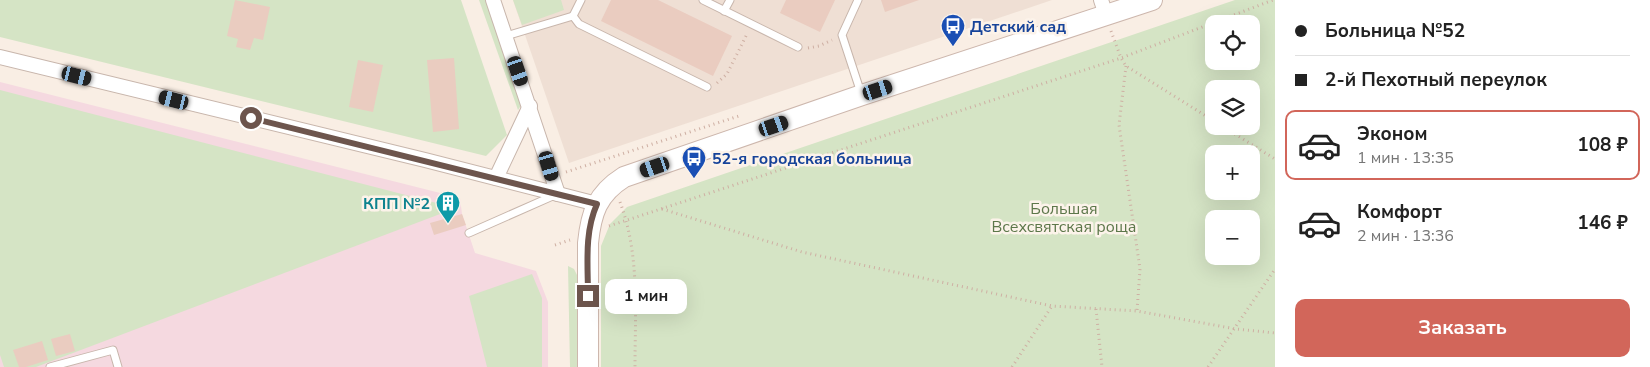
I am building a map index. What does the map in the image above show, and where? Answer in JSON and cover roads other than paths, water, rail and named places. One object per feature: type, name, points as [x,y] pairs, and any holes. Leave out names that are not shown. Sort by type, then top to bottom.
[{"type":"street","points":[[493,0],[558,194]]},
{"type":"street","points":[[588,367],[588,243],[590,225],[595,208],[604,192],[613,184],[624,178],[862,96],[1103,8],[1152,0]]},
{"type":"street","points":[[0,58],[496,178],[558,194],[595,208]]},
{"type":"street","points":[[496,178],[530,106]]},
{"type":"lane","points":[[506,36],[573,16],[581,0]]},
{"type":"lane","points":[[703,0],[798,47]]},
{"type":"lane","points":[[724,10],[730,0]]},
{"type":"lane","points":[[858,0],[842,35],[862,96]]},
{"type":"lane","points":[[573,16],[582,26],[707,87]]},
{"type":"lane","points":[[469,234],[558,194]]},
{"type":"lane","points":[[50,367],[113,350],[118,367]]},
{"type":"place","name":"Детский сад","points":[[953,47]]},
{"type":"place","name":"52-я городская больница","points":[[694,179]]},
{"type":"place","name":"КПП №2","points":[[448,224]]},
{"type":"park label","name":"Большая Всехсвятская роща","points":[[1064,217]]}]
